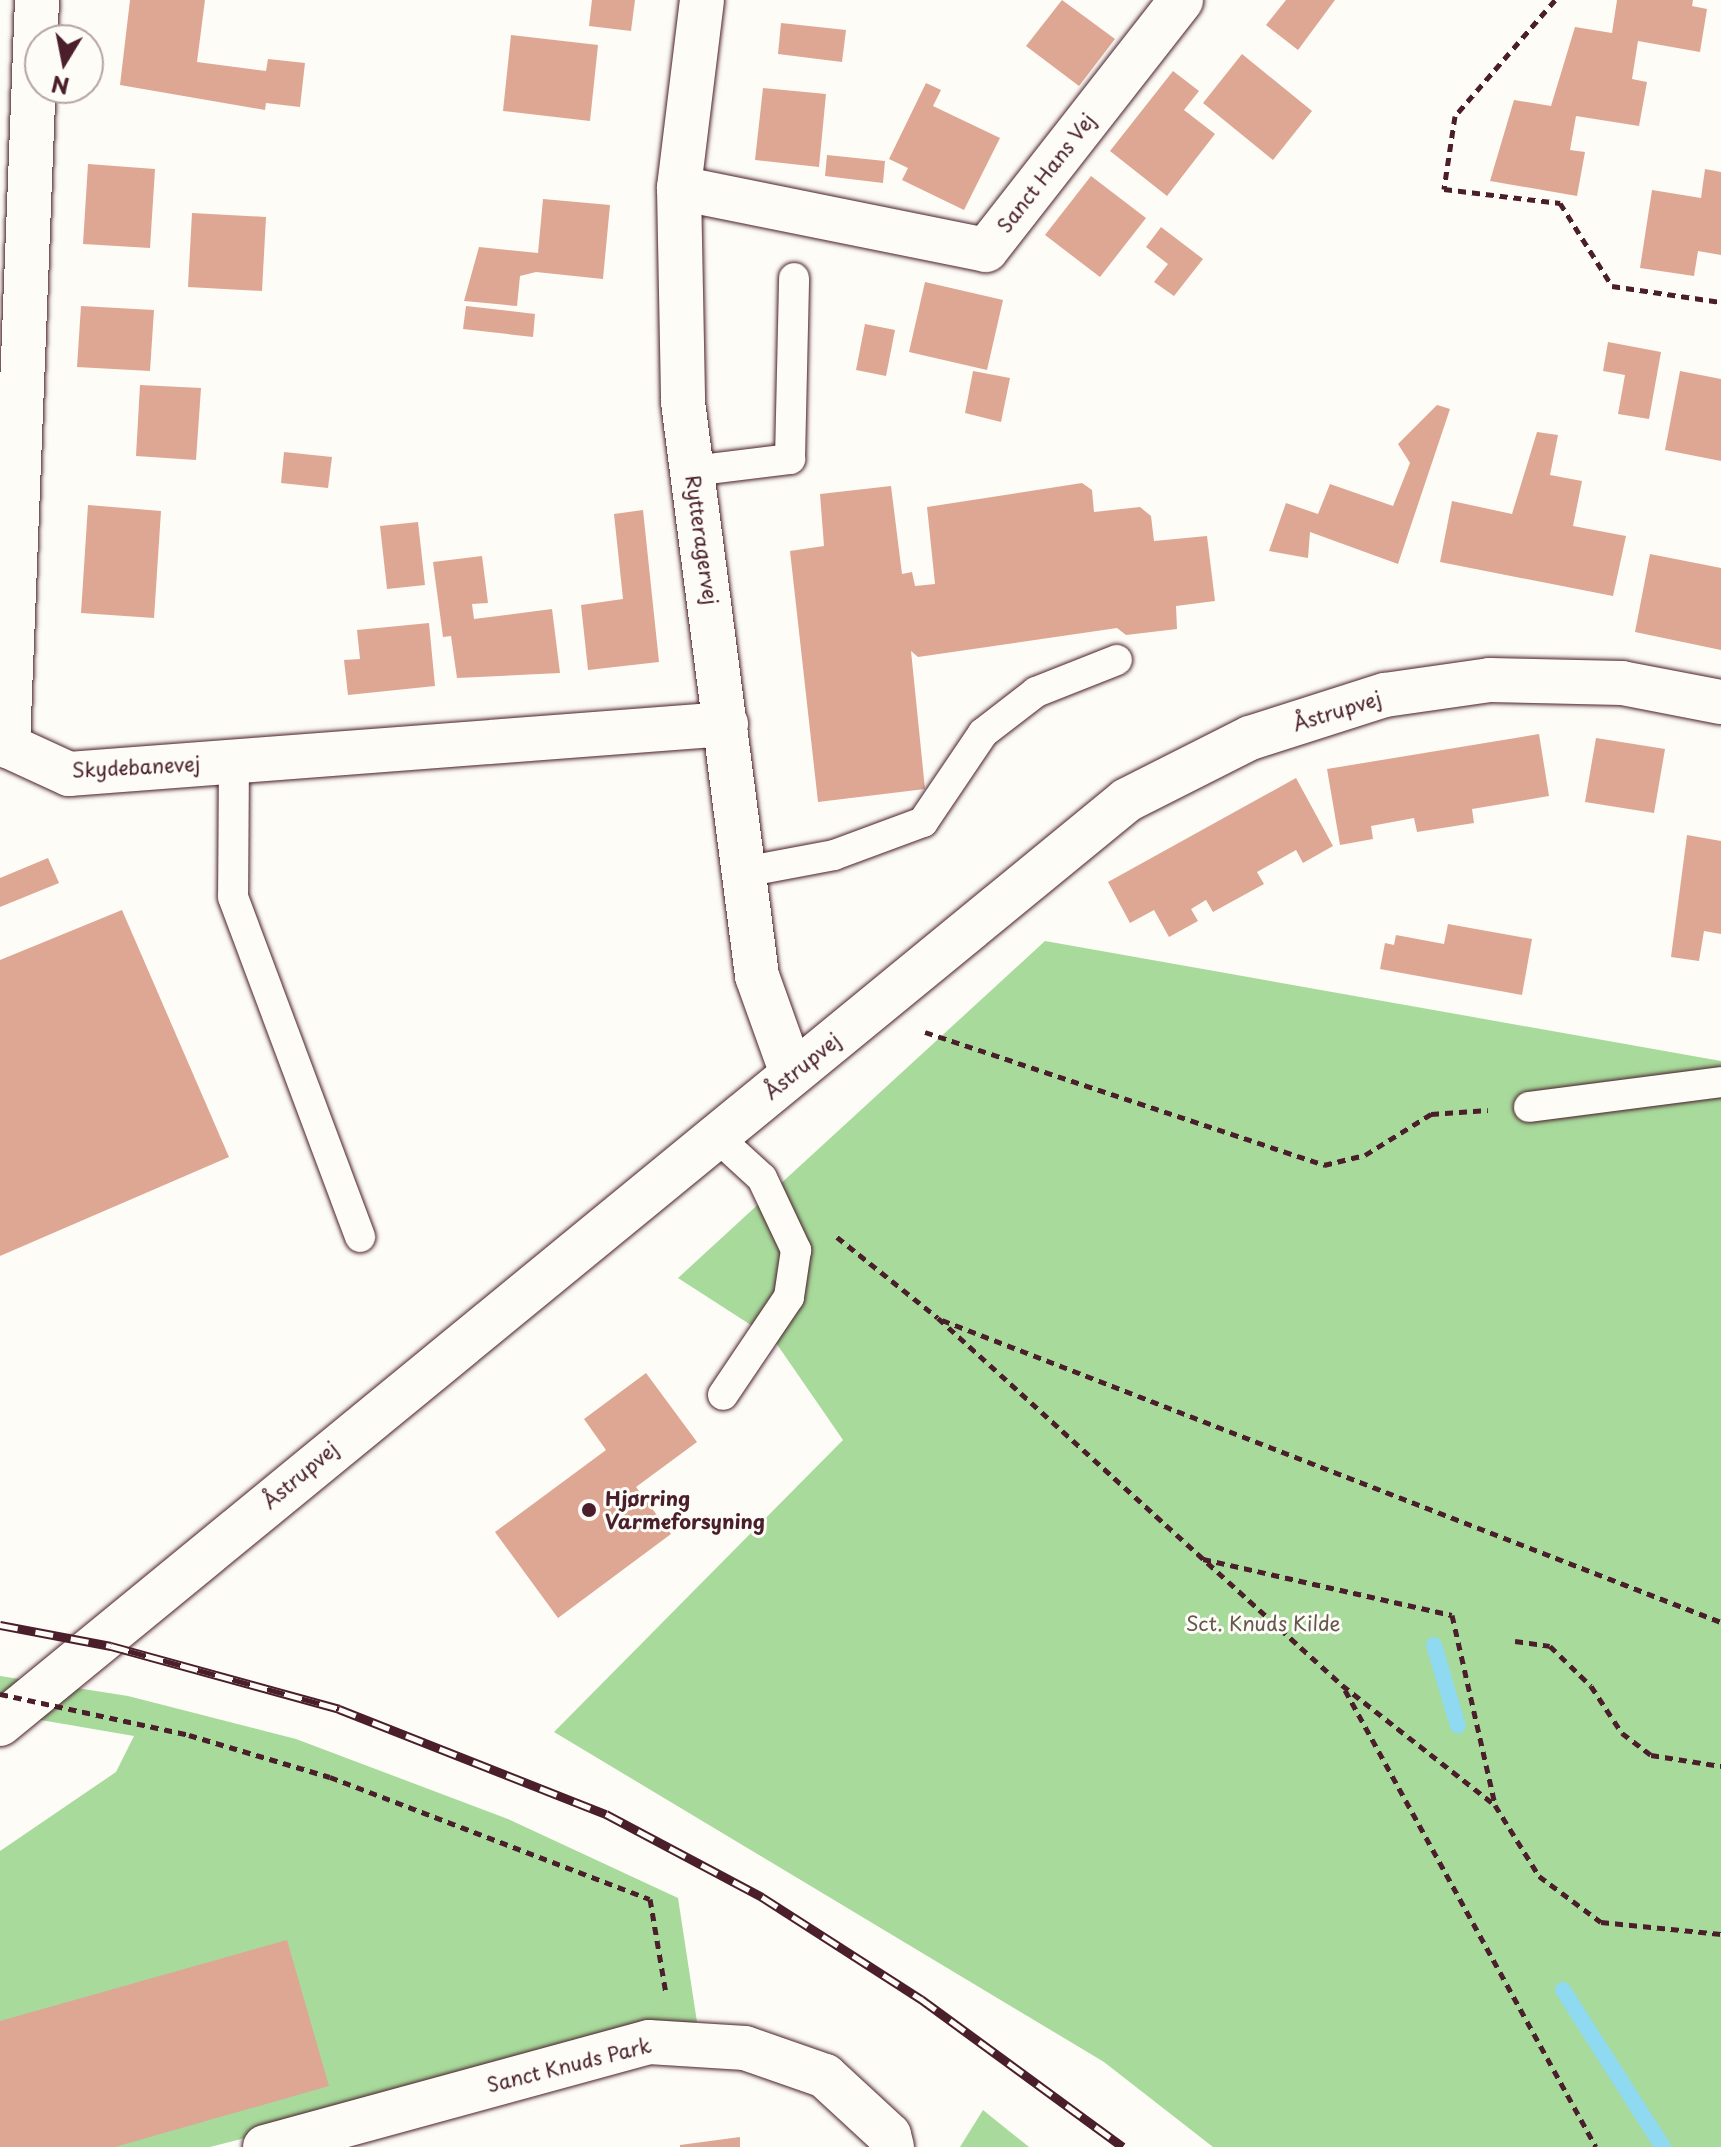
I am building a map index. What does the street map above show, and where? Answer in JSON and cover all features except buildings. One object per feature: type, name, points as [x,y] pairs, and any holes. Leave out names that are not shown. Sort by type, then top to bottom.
[{"type":"street","name":"Skydebanevej","points":[[37,0],[4,755],[69,774],[726,724]]},
{"type":"street","name":"Rytteragervej","points":[[702,0],[679,188],[677,292],[692,471],[757,976],[792,1074]]},
{"type":"street","name":"Sanct Hans Vej","points":[[679,188],[986,250],[1181,0]]},
{"type":"street","name":"Åstrupvej","points":[[0,1724],[1127,800],[1250,738],[1385,695],[1490,680],[1622,683],[1721,702]]},
{"type":"street","name":"Sanct Knuds Park","points":[[265,2147],[649,2042],[745,2048],[825,2076],[889,2135],[892,2147]]},
{"type":"lane","points":[[692,471],[790,459],[794,278]]},
{"type":"lane","points":[[744,872],[834,855],[923,822],[983,733],[1036,692],[1117,660]]},
{"type":"lane","points":[[234,762],[233,897],[360,1237]]},
{"type":"lane","points":[[1529,1107],[1721,1082]]},
{"type":"lane","points":[[716,1136],[762,1178],[796,1250],[789,1297],[723,1395]]},
{"type":"path","points":[[1555,0],[1455,116],[1444,189],[1560,203],[1612,286],[1721,302]]},
{"type":"path","points":[[867,1013],[1324,1165],[1365,1155],[1431,1114],[1529,1107]]},
{"type":"path","points":[[828,1229],[938,1318],[1342,1685],[1495,1805]]},
{"type":"path","points":[[938,1318],[1721,1622]]},
{"type":"path","points":[[1200,1559],[1452,1615],[1495,1805],[1539,1876],[1601,1922],[1721,1934]]},
{"type":"path","points":[[1515,1641],[1550,1646],[1591,1686],[1622,1733],[1651,1755],[1721,1766]]},
{"type":"path","points":[[1342,1685],[1596,2147]]},
{"type":"path","points":[[0,1694],[189,1735],[330,1777],[650,1899],[674,2043]]},
{"type":"green space","name":"Sct. Knuds Kilde","points":[[1045,941],[1721,1061],[1721,2147],[1213,2147],[1104,2062],[554,1732],[843,1440],[774,1340],[678,1278]]},
{"type":"green space","points":[[0,1676],[128,1696],[296,1739],[508,1819],[678,1898],[697,2022],[210,2147],[0,2147],[0,1851],[116,1772],[134,1736],[0,1713]]},
{"type":"green space","points":[[983,2110],[1029,2147],[960,2147]]},
{"type":"waterway","points":[[1434,1645],[1458,1726]]},
{"type":"waterway","points":[[1563,1990],[1663,2147]]},
{"type":"railway","points":[[0,1625],[111,1646],[339,1709],[606,1814],[762,1897],[921,1999],[1123,2147]]},
{"type":"place","name":"Hjørring Varmeforsyning","points":[[589,1510]]}]
